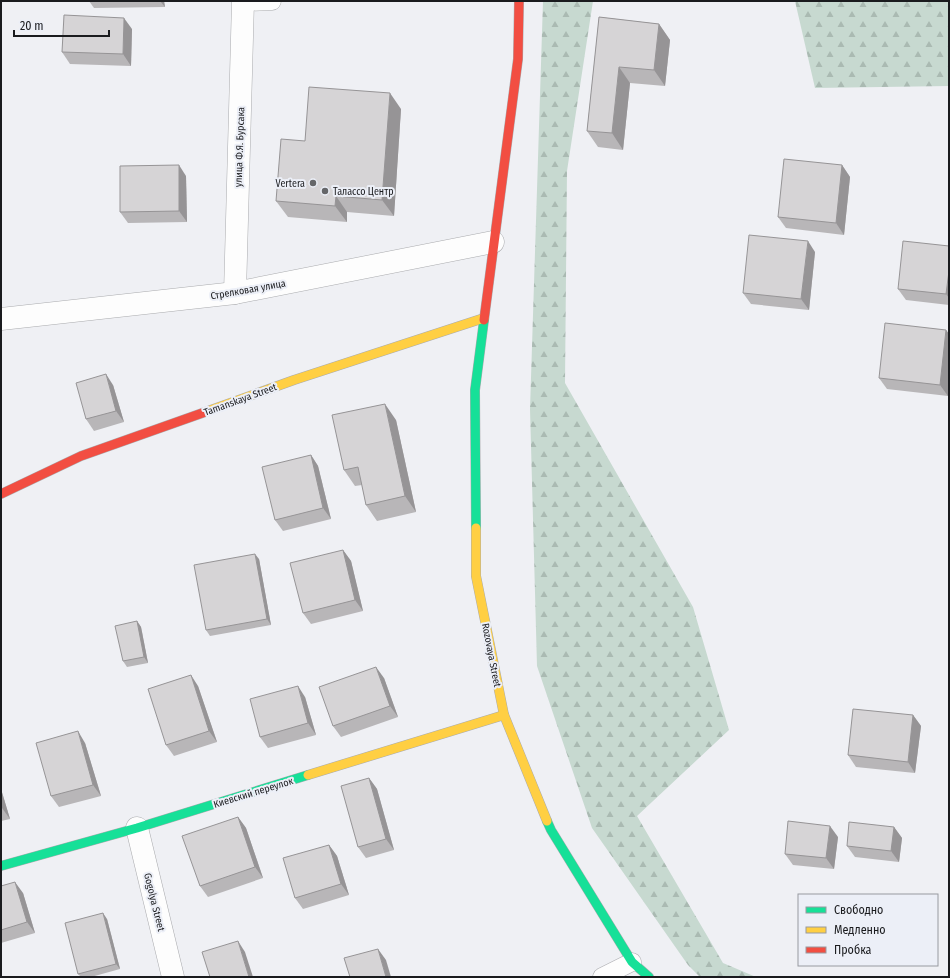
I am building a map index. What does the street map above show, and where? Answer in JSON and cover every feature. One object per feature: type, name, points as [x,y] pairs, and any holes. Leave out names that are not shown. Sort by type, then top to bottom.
[{"type":"street","name":"Rozovaya Street","points":[[519,1],[518,59],[493,242],[475,390],[476,576],[504,715],[551,830],[632,962],[648,977]]},
{"type":"street","name":"улица Ф.Я. Бурсака","points":[[235,293],[243,2]]},
{"type":"street","name":"Стрелковая улица","points":[[1,319],[235,293],[493,242]]},
{"type":"street","name":"Tamanskaya Street","points":[[1,494],[81,456],[294,380],[484,318]]},
{"type":"street","name":"Киевский переулок","points":[[1,866],[137,828],[504,715]]},
{"type":"street","name":"Gogolya Street","points":[[137,828],[173,977]]},
{"type":"lane","points":[[243,2],[272,1]]},
{"type":"lane","points":[[602,977],[632,962]]},
{"type":"green space","points":[[543,1],[593,1],[567,171],[565,383],[693,607],[729,730],[637,816],[723,963],[756,977],[700,977],[688,965],[592,828],[537,666],[530,409]]},
{"type":"green space","points":[[795,1],[949,1],[949,86],[815,88]]},
{"type":"building","points":[[64,15],[124,18],[123,54],[62,52]]},
{"type":"building","points":[[599,17],[659,24],[654,70],[619,67],[612,133],[587,131]]},
{"type":"building","points":[[309,87],[390,93],[382,200],[336,196],[335,206],[276,201],[281,139],[305,141]]},
{"type":"building","points":[[784,159],[842,165],[836,223],[778,217]]},
{"type":"building","points":[[179,165],[179,211],[120,212],[120,166]]},
{"type":"building","points":[[749,235],[808,241],[801,299],[743,293]]},
{"type":"building","points":[[903,241],[949,246],[949,271],[946,294],[898,289]]},
{"type":"building","points":[[885,323],[946,330],[940,385],[879,378]]},
{"type":"building","points":[[106,374],[116,411],[86,419],[76,383]]},
{"type":"building","points":[[385,404],[405,496],[366,505],[358,467],[344,470],[332,415]]},
{"type":"building","points":[[311,455],[323,508],[275,520],[262,467]]},
{"type":"building","points":[[343,550],[355,600],[303,613],[290,563]]},
{"type":"building","points":[[255,554],[267,619],[206,630],[194,565]]},
{"type":"building","points":[[137,621],[144,657],[123,661],[115,626]]},
{"type":"building","points":[[376,667],[390,706],[333,726],[319,687]]},
{"type":"building","points":[[191,675],[209,731],[166,745],[148,689]]},
{"type":"building","points":[[298,686],[308,723],[260,737],[250,699]]},
{"type":"building","points":[[853,709],[913,715],[908,762],[848,755]]},
{"type":"building","points":[[78,731],[93,785],[51,796],[36,743]]},
{"type":"building","points":[[369,778],[386,839],[358,847],[341,786]]},
{"type":"building","points":[[238,817],[255,867],[200,886],[182,836]]},
{"type":"building","points":[[788,821],[830,826],[826,858],[785,854]]},
{"type":"building","points":[[849,822],[894,827],[891,851],[847,846]]},
{"type":"building","points":[[329,845],[341,884],[295,898],[283,858]]},
{"type":"building","points":[[15,882],[27,922],[1,930],[1,886]]},
{"type":"building","points":[[103,913],[116,964],[78,974],[65,923]]},
{"type":"building","points":[[238,941],[249,977],[210,977],[202,952]]},
{"type":"building","points":[[378,949],[386,977],[350,977],[344,958]]},
{"type":"traffic: fast","points":[[476,528],[475,390],[484,320]]},
{"type":"traffic: fast","points":[[1,866],[137,828],[308,775]]},
{"type":"traffic: fast","points":[[547,821],[551,830],[632,962],[649,977]]},
{"type":"traffic: slow","points":[[208,411],[294,380],[484,318]]},
{"type":"traffic: slow","points":[[476,528],[476,576],[504,715],[547,821]]},
{"type":"traffic: slow","points":[[308,775],[504,715]]},
{"type":"traffic: jam","points":[[484,320],[518,59],[519,1]]},
{"type":"traffic: jam","points":[[1,494],[81,456],[208,411]]},
{"type":"place","name":"Vertera","points":[[313,183]]},
{"type":"place","name":"Талассо Центр","points":[[325,191]]}]
